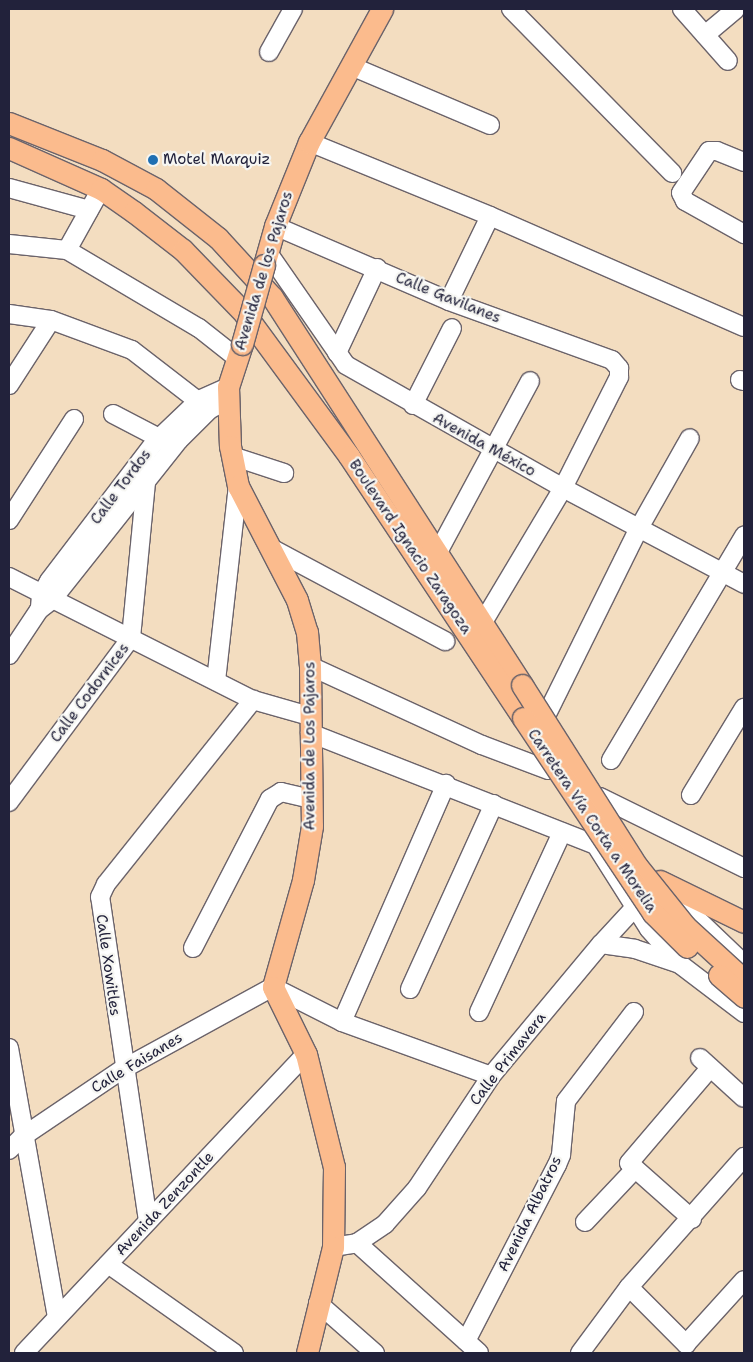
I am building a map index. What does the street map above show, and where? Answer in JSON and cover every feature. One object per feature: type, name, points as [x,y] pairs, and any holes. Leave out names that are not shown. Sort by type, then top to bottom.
[{"type":"main road","name":"Avenida de los Pajaros","points":[[269,547],[238,486],[232,456],[229,393],[275,226],[309,142],[382,9]]},
{"type":"main road","name":"Boulevard Ignacio Zaragoza","points":[[10,126],[102,160],[156,189],[218,238],[272,297],[483,622],[488,648]]},
{"type":"main road","name":"Boulevard Ignacio Zaragoza","points":[[9,148],[101,189],[184,250],[244,313],[488,648]]},
{"type":"main road","name":"Avenida de Los Pajaros","points":[[269,547],[297,600],[307,632],[310,666],[309,725],[312,799],[312,826],[303,880],[273,987]]},
{"type":"main road","name":"Carretera Vía Corta a Morelia","points":[[488,648],[522,685],[637,866],[685,926],[744,980]]},
{"type":"main road","name":"Carretera Vía Corta a Morelia","points":[[488,648],[523,718],[653,913],[744,997]]},
{"type":"main road","points":[[660,881],[744,922]]},
{"type":"main road","points":[[273,987],[306,1054],[334,1167],[334,1247],[318,1303],[307,1353]]},
{"type":"street","points":[[269,52],[293,9]]},
{"type":"street","points":[[511,9],[672,173]]},
{"type":"street","points":[[682,9],[728,61]]},
{"type":"street","points":[[706,35],[736,9]]},
{"type":"street","points":[[351,66],[490,125]]},
{"type":"street","points":[[309,142],[490,216],[744,327]]},
{"type":"street","points":[[744,162],[717,151],[709,151],[681,193],[685,202],[744,234]]},
{"type":"street","points":[[9,188],[89,210]]},
{"type":"street","points":[[67,250],[101,189]]},
{"type":"street","points":[[449,301],[490,216]]},
{"type":"street","name":"Calle Gavilanes","points":[[275,226],[449,301],[612,360],[619,368],[619,377],[563,488]]},
{"type":"street","points":[[9,244],[67,250],[240,351]]},
{"type":"street","name":"Avenida México","points":[[266,260],[346,365],[413,405],[563,488],[744,584]]},
{"type":"street","points":[[337,353],[376,268]]},
{"type":"street","points":[[9,314],[51,320],[132,350],[204,405]]},
{"type":"street","points":[[9,385],[51,320]]},
{"type":"street","points":[[413,405],[452,328]]},
{"type":"street","points":[[438,552],[530,381]]},
{"type":"street","name":"Calle Tordos","points":[[9,654],[159,438],[204,405],[229,393]]},
{"type":"street","name":"Calle Tordos","points":[[44,601],[146,482],[204,405]]},
{"type":"street","points":[[113,414],[159,438]]},
{"type":"street","points":[[9,520],[74,419]]},
{"type":"street","points":[[548,712],[639,528],[690,438]]},
{"type":"street","points":[[232,456],[284,473]]},
{"type":"street","name":"Calle Codornices","points":[[9,802],[131,638],[146,482]]},
{"type":"street","points":[[216,682],[238,486]]},
{"type":"street","points":[[483,622],[563,488]]},
{"type":"street","points":[[611,760],[744,536]]},
{"type":"street","points":[[269,547],[445,642]]},
{"type":"street","points":[[9,577],[44,601],[131,638],[253,700],[446,784],[596,846]]},
{"type":"street","name":"Boulevard Ignacio Zaragoza","points":[[488,648],[519,666],[600,798],[660,881],[689,915],[744,964]]},
{"type":"street","name":"Boulevard Ignacio Zaragoza","points":[[488,648],[491,680],[634,907],[681,965],[744,1013]]},
{"type":"street","points":[[310,666],[482,745],[548,770]]},
{"type":"street","name":"Calle Xowitles","points":[[148,1221],[123,1069],[100,897],[106,884],[253,700]]},
{"type":"street","points":[[691,795],[744,708]]},
{"type":"street","points":[[342,1022],[446,784]]},
{"type":"street","points":[[193,948],[270,799],[281,792],[312,799]]},
{"type":"street","points":[[600,798],[744,868]]},
{"type":"street","points":[[410,989],[494,804]]},
{"type":"street","points":[[478,1012],[562,832]]},
{"type":"street","name":"Calle Primavera","points":[[334,1247],[357,1242],[385,1224],[417,1188],[491,1076],[601,944],[660,881]]},
{"type":"street","points":[[601,944],[635,949],[681,965]]},
{"type":"street","points":[[273,987],[342,1022],[491,1076]]},
{"type":"street","name":"Calle Faisanes","points":[[9,1150],[22,1137],[123,1069],[273,987]]},
{"type":"street","name":"Avenida Albatros","points":[[466,1341],[557,1165],[561,1155],[566,1101],[634,1012]]},
{"type":"street","points":[[9,1048],[22,1137],[57,1317]]},
{"type":"street","name":"Avenida Zenzontle","points":[[24,1353],[306,1054]]},
{"type":"street","points":[[585,1222],[632,1166],[705,1063],[744,1098]]},
{"type":"street","points":[[580,1353],[628,1287],[692,1219],[744,1157]]},
{"type":"street","points":[[632,1166],[692,1219]]},
{"type":"street","points":[[357,1242],[479,1353]]},
{"type":"street","points":[[108,1264],[234,1353]]},
{"type":"street","points":[[628,1287],[686,1344],[744,1280]]},
{"type":"street","points":[[318,1303],[375,1353]]},
{"type":"place","name":"Motel Marquiz","points":[[153,160]]}]
